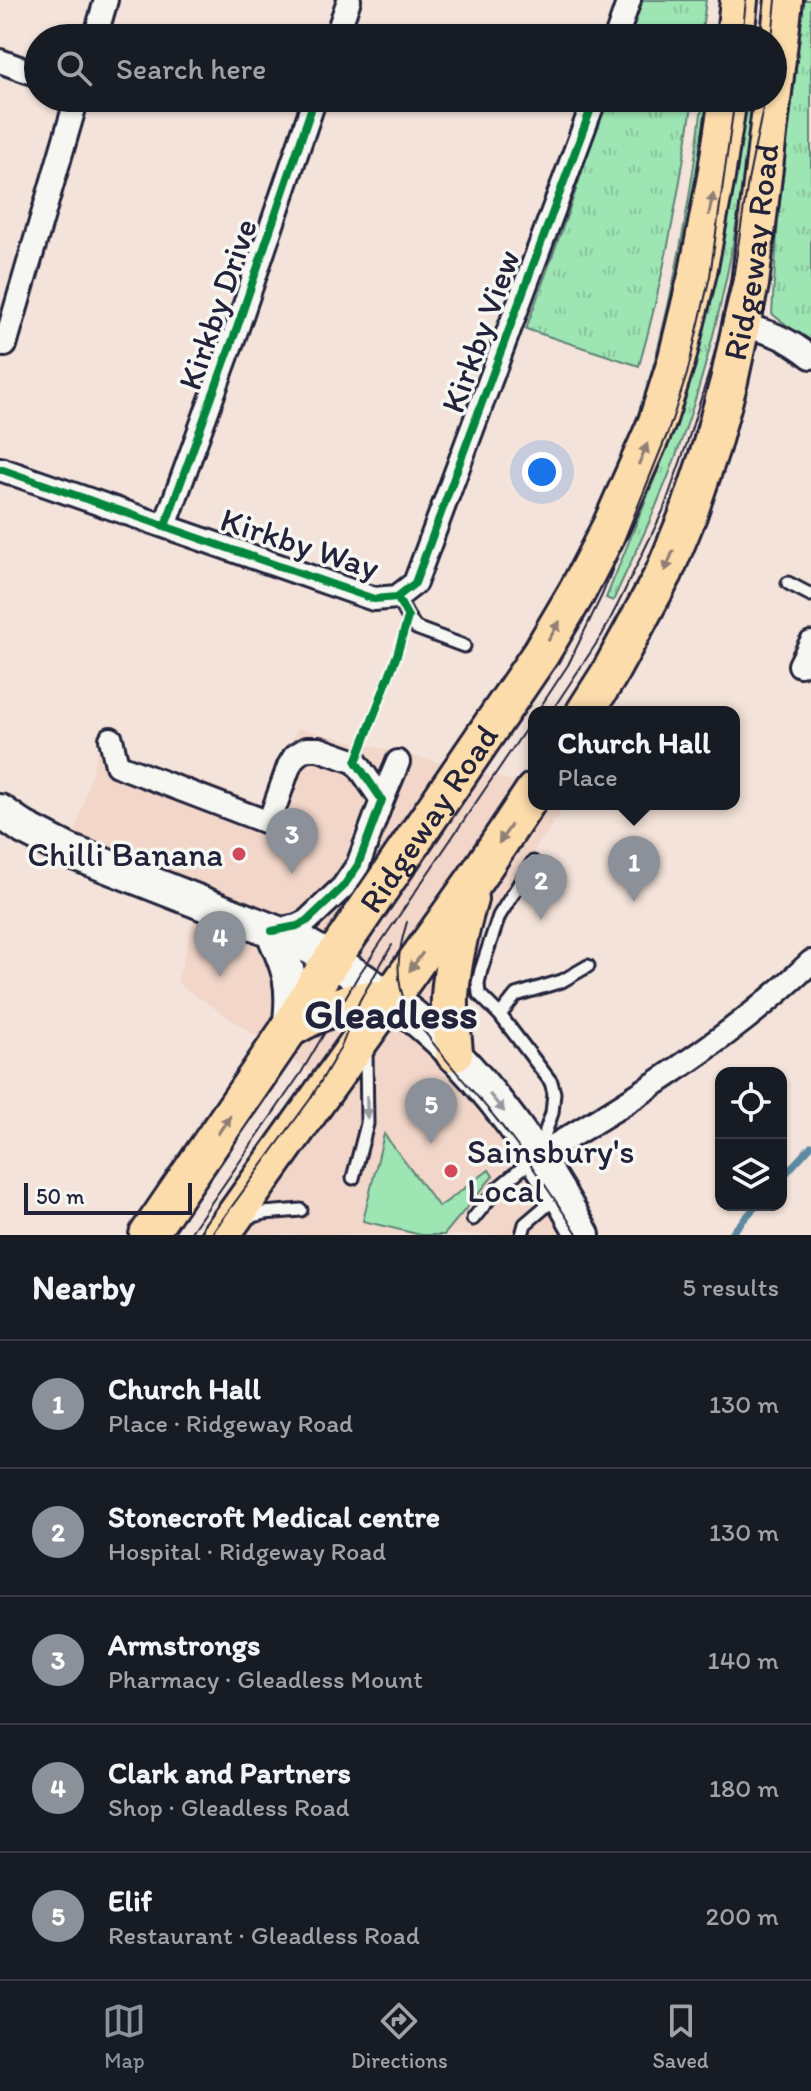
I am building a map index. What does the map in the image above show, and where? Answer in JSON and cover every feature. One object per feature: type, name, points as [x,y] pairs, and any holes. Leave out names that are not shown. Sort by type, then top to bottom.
[{"type":"highway","points":[[736,24],[739,0]]},
{"type":"highway","name":"Ridgeway Road","points":[[781,24],[784,0]]},
{"type":"highway","name":"Ridgeway Road","points":[[148,1235],[534,664],[577,592],[611,526],[657,422],[676,362],[698,272],[726,112]]},
{"type":"highway","name":"Ridgeway Road","points":[[589,706],[664,573],[711,447],[750,284],[771,112]]},
{"type":"highway","name":"Ridgeway Road","points":[[226,1229],[528,800]]},
{"type":"highway","points":[[454,1053],[450,1013],[452,979],[462,923],[476,878]]},
{"type":"highway","points":[[289,1029],[316,1013],[340,1005],[375,998],[389,1000]]},
{"type":"highway","points":[[175,1235],[174,1220],[180,1189]]},
{"type":"main road","points":[[0,811],[24,828],[69,851],[301,942],[369,983],[454,1053],[504,1111],[537,1156],[583,1235]]},
{"type":"main road","points":[[272,931],[292,983],[289,1029]]},
{"type":"street","points":[[99,24],[106,0]]},
{"type":"street","points":[[341,24],[349,0]]},
{"type":"street","points":[[621,24],[629,0]]},
{"type":"street","points":[[0,61],[24,70]]},
{"type":"street","points":[[5,345],[73,112]]},
{"type":"street","name":"Kirkby Drive","points":[[165,526],[310,112]]},
{"type":"street","name":"Kirkby View","points":[[415,583],[590,112]]},
{"type":"street","points":[[742,325],[773,332],[811,357]]},
{"type":"street","name":"Kirkby Way","points":[[0,469],[374,599],[397,597],[415,583]]},
{"type":"street","points":[[800,665],[811,643]]},
{"type":"street","points":[[111,739],[117,765],[269,823],[289,766],[295,756],[306,749],[319,749],[356,762],[382,800]]},
{"type":"street","points":[[272,931],[307,921],[343,887],[358,865],[398,762]]},
{"type":"street","points":[[537,1156],[686,1063],[811,962]]},
{"type":"lane","points":[[788,583],[811,595]]},
{"type":"lane","points":[[397,597],[416,628],[464,646]]},
{"type":"lane","points":[[473,1219],[498,1188],[537,1156],[552,1113],[554,1093],[551,1082],[500,1015],[479,994],[478,983],[499,916],[533,862]]},
{"type":"lane","points":[[500,1015],[516,995],[562,981],[588,966]]},
{"type":"lane","points":[[353,1178],[367,1124],[365,1034]]},
{"type":"lane","points":[[522,1235],[525,1224],[560,1195]]},
{"type":"lane","points":[[226,1229],[264,1213],[301,1210]]},
{"type":"shaded area","points":[[297,728],[528,785],[528,810],[563,810],[480,926],[454,1053],[583,1235],[197,1235],[219,1211],[312,1073],[177,983],[199,903],[70,851],[100,744],[267,806]]},
{"type":"green space","points":[[638,0],[706,0],[703,24],[630,24]]},
{"type":"green space","points":[[804,0],[811,0],[811,343],[772,314],[778,219]]},
{"type":"green space","points":[[601,112],[691,112],[670,233],[639,366],[526,329]]},
{"type":"green space","points":[[701,112],[712,112],[660,372],[609,498],[572,564],[627,443],[653,367],[683,233]]},
{"type":"green space","points":[[739,112],[752,112],[735,234],[697,394],[651,518],[613,601],[606,598],[671,438],[692,372],[715,274]]},
{"type":"green space","points":[[384,1134],[439,1207],[489,1170],[493,1176],[444,1235],[421,1235],[363,1221]]},
{"type":"waterway","points":[[787,1172],[811,1146]]},
{"type":"waterway","points":[[730,1235],[752,1211]]},
{"type":"tram line","points":[[743,24],[746,0]]},
{"type":"tram line","points":[[773,24],[776,0]]},
{"type":"tram line","points":[[541,706],[568,665],[602,595],[668,432],[687,374],[710,276],[733,112]]},
{"type":"tram line","points":[[555,706],[602,635],[622,596],[663,511],[687,443],[712,363],[733,279],[762,112]]},
{"type":"tram line","points":[[189,1235],[301,1073],[358,976],[528,726]]},
{"type":"tram line","points":[[407,922],[401,943],[399,974],[408,1009],[519,1148],[578,1235]]},
{"type":"tram line","points":[[211,1235],[311,1098],[341,1047],[360,1000],[392,945]]},
{"type":"cycle path","points":[[165,526],[310,112]]},
{"type":"cycle path","points":[[0,469],[374,599],[397,597],[415,583],[590,112]]},
{"type":"cycle path","points":[[272,931],[307,921],[343,887],[358,865],[382,800],[356,762],[397,655],[408,617],[397,597]]},
{"type":"place","name":"Chilli Banana","points":[[239,854]]},
{"type":"place","name":"Armstrongs","points":[[292,874]]},
{"type":"place","name":"Church Hall","points":[[634,902]]},
{"type":"place","name":"Stonecroft Medical centre","points":[[541,920]]},
{"type":"place","name":"Clark and Partners","points":[[220,977]]},
{"type":"place","name":"Elif","points":[[431,1144]]},
{"type":"place","name":"Sainsbury's Local","points":[[451,1171]]},
{"type":"district","name":"Gleadless","points":[[391,1013]]}]
